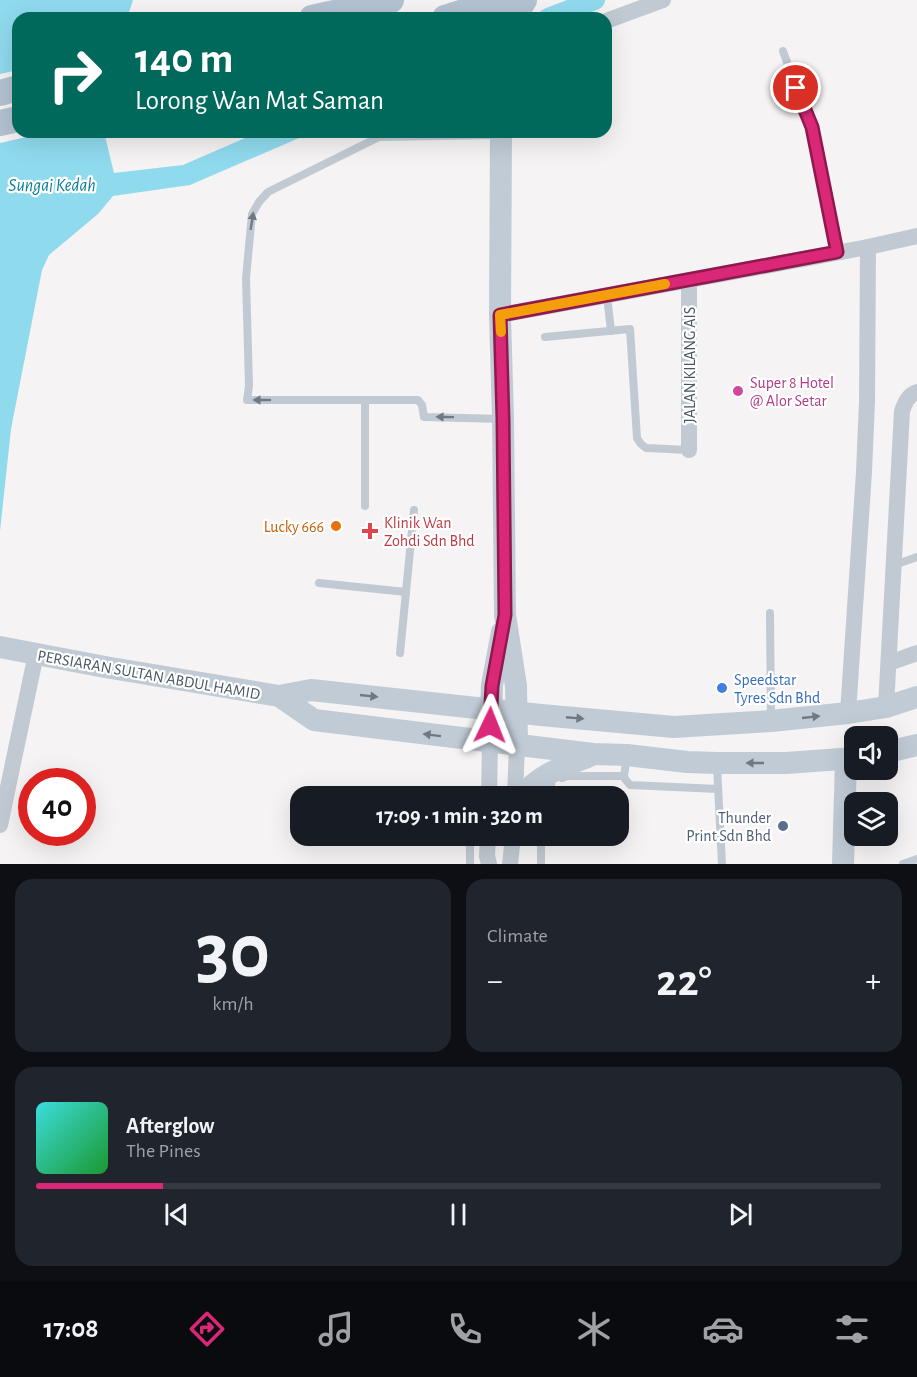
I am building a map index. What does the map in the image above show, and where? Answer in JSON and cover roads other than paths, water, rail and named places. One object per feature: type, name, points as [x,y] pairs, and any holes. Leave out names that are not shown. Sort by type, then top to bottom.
[{"type":"main road","points":[[338,12],[391,0]]},
{"type":"main road","points":[[467,12],[484,7]]},
{"type":"main road","points":[[501,138],[500,315],[505,615],[516,686],[517,745]]},
{"type":"main road","points":[[490,742],[492,686],[505,615]]},
{"type":"main road","name":"PERSIARAN SULTAN ABDUL HAMID","points":[[18,650],[279,696],[311,690],[674,727],[848,713],[886,707],[917,697]]},
{"type":"main road","name":"PERSIARAN SULTAN ABDUL HAMID","points":[[279,696],[314,720],[593,754],[626,766],[687,762],[786,763],[844,759]]},
{"type":"main road","points":[[898,750],[917,745]]},
{"type":"main road","points":[[532,786],[560,768],[593,754]]},
{"type":"main road","points":[[843,864],[849,780]]},
{"type":"street","points":[[612,19],[663,0]]},
{"type":"street","points":[[500,315],[917,236]]},
{"type":"street","points":[[848,713],[864,472],[868,247]]},
{"type":"street","name":"JALAN KILANG AIS","points":[[689,280],[689,450]]},
{"type":"street","points":[[886,707],[903,411],[906,401],[912,393],[917,392]]},
{"type":"street","points":[[0,825],[18,650]]},
{"type":"street","points":[[889,663],[917,653]]},
{"type":"street","points":[[489,786],[490,742]]},
{"type":"street","points":[[515,786],[517,745]]},
{"type":"street","points":[[488,846],[489,864]]},
{"type":"street","points":[[510,864],[512,846]]},
{"type":"lane","points":[[783,51],[812,127],[837,252]]},
{"type":"lane","points":[[377,138],[268,192],[252,214],[246,278],[248,400],[417,400],[422,405],[424,417],[503,419]]},
{"type":"lane","points":[[607,296],[611,331]]},
{"type":"lane","points":[[545,337],[630,329],[637,438],[646,448],[689,450]]},
{"type":"lane","points":[[364,400],[365,506]]},
{"type":"lane","points":[[400,653],[414,510]]},
{"type":"lane","points":[[894,565],[917,557]]},
{"type":"lane","points":[[319,583],[406,592]]},
{"type":"lane","points":[[770,613],[771,721]]},
{"type":"lane","points":[[717,763],[722,864]]},
{"type":"lane","points":[[548,786],[567,776],[626,766],[625,779],[630,785],[718,789]]},
{"type":"lane","points":[[470,846],[470,864]]},
{"type":"lane","points":[[541,846],[541,864]]},
{"type":"lane","points":[[903,864],[917,859]]},
{"type":"water","name":"Sungai Kedah","points":[[0,0],[133,0],[129,12],[12,12],[12,138],[105,138],[114,173],[183,165],[245,138],[299,138],[190,185],[113,196],[98,214],[49,255],[42,270],[11,429],[0,531]]},
{"type":"waterway","points":[[564,12],[595,0]]},
{"type":"place","name":"Super 8 Hotel @ Alor Setar","points":[[738,391]]},
{"type":"place","name":"Lucky 666","points":[[336,526]]},
{"type":"place","name":"Klinik Wan Zohdi Sdn Bhd","points":[[370,531]]},
{"type":"place","name":"Speedstar Tyres Sdn Bhd","points":[[722,688]]},
{"type":"place","name":"Thunder Print Sdn Bhd","points":[[783,826]]}]
